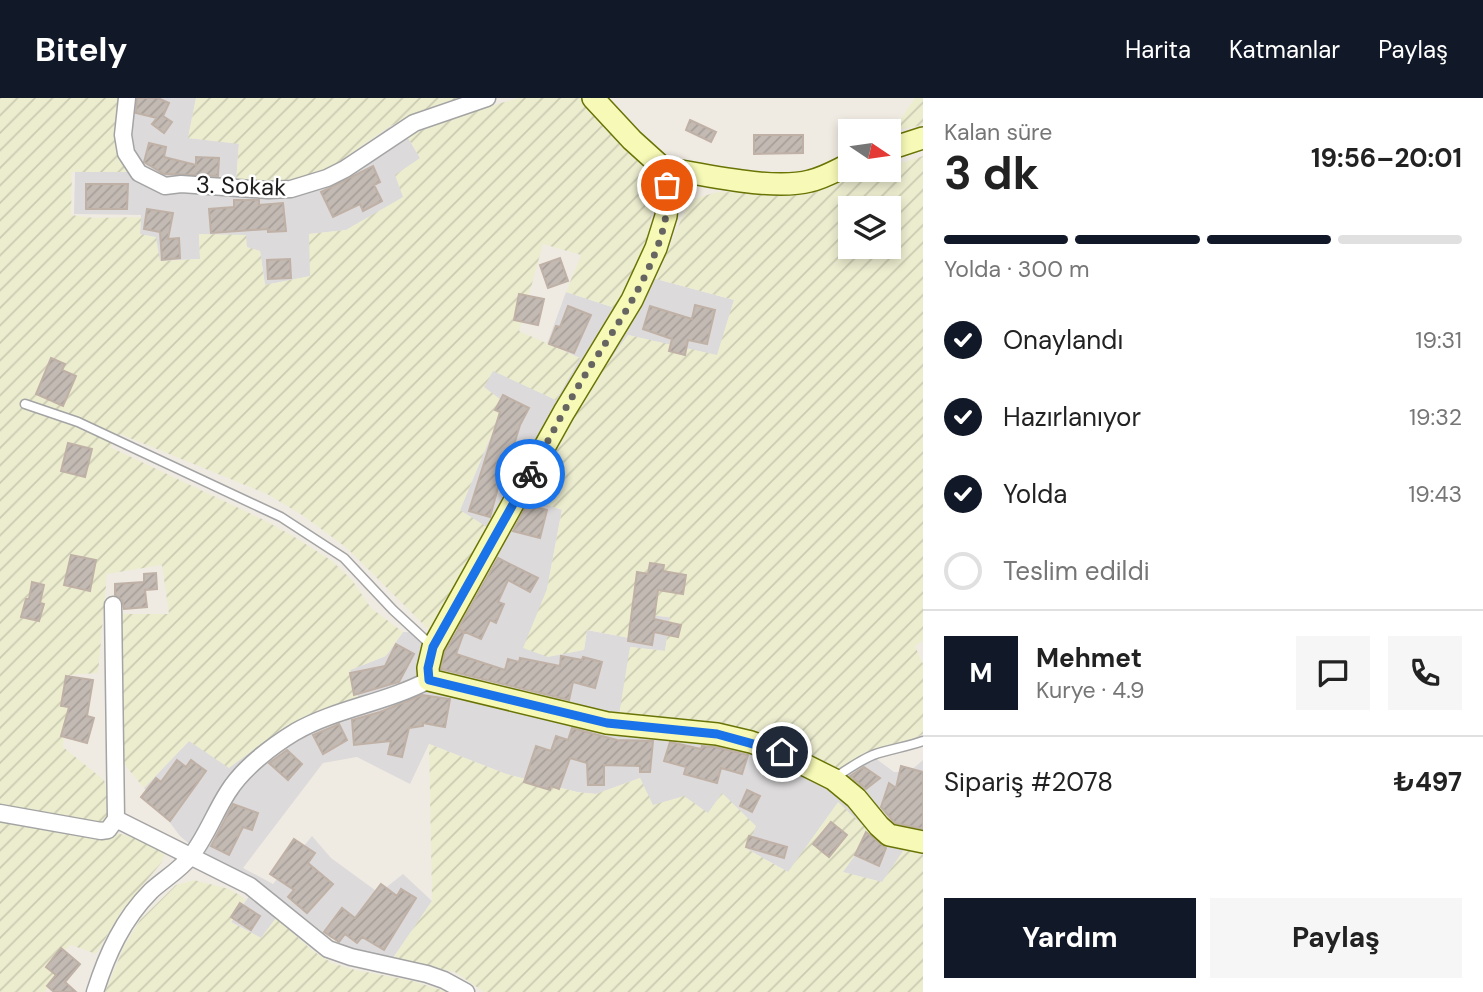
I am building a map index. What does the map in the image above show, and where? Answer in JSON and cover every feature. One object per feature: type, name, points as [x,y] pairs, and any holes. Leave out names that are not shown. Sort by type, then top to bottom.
[{"type":"street","name":"3. Sokak","points":[[127,98],[123,135],[127,153],[139,173],[165,186],[181,184],[268,190],[291,189],[327,178],[360,160],[414,123],[487,98]]},
{"type":"street","points":[[593,98],[632,140],[663,168],[744,180],[794,183],[809,182],[838,169]]},
{"type":"street","points":[[901,145],[923,138]]},
{"type":"street","points":[[429,680],[428,668],[433,647],[564,412],[642,280],[666,216],[668,198],[663,168]]},
{"type":"street","points":[[0,813],[101,831],[108,830],[116,819],[113,765],[116,702],[113,606]]},
{"type":"street","points":[[95,992],[112,945],[125,922],[154,888],[190,858],[230,788],[244,772],[294,733],[313,723],[398,695],[429,680],[607,723],[732,737],[782,752],[833,779],[856,798],[889,835],[923,842]]},
{"type":"street","points":[[116,819],[250,886],[328,949],[351,957],[427,974],[466,992]]},
{"type":"lane","points":[[25,404],[78,422],[281,516],[344,558],[393,610],[433,647]]},
{"type":"lane","points":[[833,779],[876,754],[923,741]]},
{"type":"shaded area","points":[[129,98],[196,98],[188,138],[239,143],[236,182],[349,157],[389,127],[407,136],[420,158],[404,197],[346,230],[310,234],[311,276],[265,285],[260,251],[199,234],[200,259],[160,261],[140,234],[141,215],[74,214],[75,172]]},
{"type":"shaded area","points":[[634,273],[734,300],[717,356],[628,335],[607,364],[557,443],[529,498],[562,509],[547,589],[584,650],[587,630],[629,638],[634,614],[670,617],[665,651],[631,647],[689,721],[721,723],[753,733],[838,771],[867,752],[894,772],[909,772],[923,760],[923,852],[905,849],[882,882],[842,872],[788,872],[747,849],[722,793],[708,814],[652,805],[640,778],[596,794],[577,792],[506,774],[429,744],[410,784],[357,757],[323,763],[243,868],[273,884],[312,836],[331,858],[379,893],[403,874],[432,901],[393,958],[348,947],[328,936],[287,904],[261,938],[231,922],[259,882],[202,855],[180,836],[144,788],[189,741],[264,743],[286,726],[358,698],[350,670],[386,656],[403,632],[432,633],[460,510],[498,419],[483,388],[493,370],[556,400],[580,358],[547,344],[566,292],[618,309]]},
{"type":"green space","points":[[0,98],[129,98],[131,172],[72,172],[71,215],[94,218],[141,217],[140,234],[156,237],[160,261],[200,259],[199,234],[246,235],[247,247],[260,251],[265,285],[310,276],[309,234],[346,230],[403,197],[395,175],[420,158],[407,136],[480,109],[519,98],[582,98],[624,138],[647,168],[655,191],[648,239],[618,309],[566,292],[581,255],[543,244],[519,331],[580,358],[556,400],[493,371],[484,387],[500,399],[498,419],[460,510],[487,527],[432,633],[347,548],[302,515],[267,494],[120,434],[110,447],[293,536],[332,561],[352,580],[371,608],[403,632],[386,656],[350,670],[358,697],[286,726],[229,768],[189,741],[144,788],[119,758],[120,614],[169,614],[162,565],[107,574],[98,673],[70,675],[63,747],[104,780],[108,794],[109,825],[116,833],[158,844],[166,851],[162,862],[123,909],[96,954],[71,945],[50,962],[59,975],[45,992],[0,992]]},
{"type":"green space","points":[[196,98],[463,98],[414,114],[389,127],[329,169],[301,179],[236,183],[239,144],[188,138]]},
{"type":"green space","points":[[915,98],[923,98],[923,125],[901,129],[900,119]]},
{"type":"green space","points":[[923,156],[923,641],[915,646],[923,664],[923,734],[912,740],[867,752],[838,771],[753,733],[721,723],[619,715],[630,647],[665,651],[670,617],[635,614],[630,638],[587,630],[584,650],[548,657],[523,648],[547,589],[562,510],[529,499],[557,443],[607,364],[628,335],[717,355],[734,300],[656,279],[684,213],[696,198],[718,192],[801,194],[841,182],[901,182],[901,163]]},
{"type":"green space","points":[[429,744],[506,774],[577,792],[596,794],[640,778],[653,805],[684,796],[708,813],[722,793],[756,826],[747,849],[788,872],[838,802],[871,833],[843,872],[882,882],[905,848],[923,852],[923,992],[484,992],[455,972],[393,958],[432,901]]},
{"type":"green space","points":[[194,880],[229,889],[246,899],[231,922],[261,938],[276,918],[313,951],[332,963],[409,980],[448,992],[105,992],[124,946],[140,920],[176,885]]},
{"type":"building","points":[[137,98],[158,98],[169,103],[163,116],[172,122],[164,133],[152,124],[157,118],[136,113]]},
{"type":"building","points":[[690,120],[716,132],[711,142],[686,130]]},
{"type":"building","points":[[754,135],[803,135],[803,153],[754,154]]},
{"type":"building","points":[[149,143],[166,147],[164,157],[196,165],[196,157],[219,158],[218,176],[164,174],[144,162]]},
{"type":"building","points":[[373,166],[380,182],[374,185],[382,201],[363,211],[360,204],[333,217],[321,192]]},
{"type":"building","points":[[86,184],[128,184],[127,209],[86,209]]},
{"type":"building","points":[[234,200],[259,200],[259,205],[283,203],[286,231],[268,232],[268,229],[211,233],[209,209],[234,207]]},
{"type":"building","points":[[147,209],[173,213],[168,239],[179,238],[180,258],[162,260],[160,232],[144,229]]},
{"type":"building","points":[[560,258],[568,281],[548,288],[540,265]]},
{"type":"building","points":[[290,259],[291,278],[268,279],[267,260]]},
{"type":"building","points":[[519,294],[544,299],[538,325],[514,320]]},
{"type":"building","points":[[695,305],[715,310],[707,344],[688,340],[685,355],[669,351],[672,339],[643,329],[650,306],[692,319]]},
{"type":"building","points":[[568,306],[591,315],[574,353],[549,344],[556,326],[560,327]]},
{"type":"building","points":[[51,358],[65,364],[62,370],[76,376],[63,406],[36,394]]},
{"type":"building","points":[[503,395],[529,408],[520,425],[505,474],[502,473],[490,517],[469,511],[500,412],[495,410]]},
{"type":"building","points":[[68,443],[92,449],[85,477],[61,471]]},
{"type":"building","points":[[527,505],[547,510],[540,538],[513,531]]},
{"type":"building","points":[[71,555],[96,560],[90,591],[64,585]]},
{"type":"building","points":[[498,558],[538,578],[530,592],[508,580],[498,602],[504,604],[496,623],[490,620],[481,639],[458,629]]},
{"type":"building","points":[[650,563],[664,565],[663,571],[686,575],[683,594],[658,590],[654,619],[681,625],[678,637],[654,632],[652,645],[628,641],[637,572],[648,574]]},
{"type":"building","points":[[156,573],[157,589],[145,590],[147,607],[124,609],[122,600],[115,595],[115,584],[144,582],[144,574]]},
{"type":"building","points":[[32,582],[44,585],[40,603],[44,604],[39,621],[21,617],[26,599],[29,599]]},
{"type":"building","points":[[458,630],[464,632],[456,654],[505,670],[508,659],[519,662],[520,658],[560,666],[561,656],[582,660],[583,657],[602,662],[595,688],[573,682],[569,700],[441,669],[445,652]]},
{"type":"building","points":[[396,644],[414,654],[399,682],[354,695],[350,673],[385,666]]},
{"type":"building","points":[[66,676],[93,680],[87,716],[94,718],[87,743],[61,736],[69,707],[61,706]]},
{"type":"building","points":[[422,695],[450,699],[445,727],[423,723],[423,726],[409,728],[402,757],[388,754],[391,741],[354,745],[352,720]]},
{"type":"building","points":[[339,724],[347,740],[323,754],[313,735]]},
{"type":"building","points":[[572,728],[617,740],[653,741],[650,772],[640,772],[640,766],[604,765],[604,785],[588,785],[587,763],[570,758],[559,789],[551,786],[550,790],[524,782],[536,746],[551,751],[556,736],[568,740]]},
{"type":"building","points":[[670,742],[701,749],[702,746],[715,747],[748,755],[742,774],[721,768],[717,783],[684,774],[686,767],[664,761]]},
{"type":"building","points":[[287,750],[302,764],[288,780],[269,763]]},
{"type":"building","points":[[177,760],[186,767],[191,760],[206,771],[170,821],[141,797],[156,778],[161,782]]},
{"type":"building","points":[[901,766],[923,772],[923,829],[895,823],[881,807],[889,783],[896,788]]},
{"type":"building","points":[[864,767],[880,778],[866,789],[850,776]]},
{"type":"building","points":[[747,790],[760,796],[752,812],[740,806]]},
{"type":"building","points":[[233,804],[258,813],[252,830],[243,827],[229,855],[211,846]]},
{"type":"building","points":[[831,822],[847,835],[829,857],[813,844]]},
{"type":"building","points":[[866,832],[886,848],[879,866],[855,855]]},
{"type":"building","points":[[749,836],[787,847],[784,858],[746,847]]},
{"type":"building","points":[[294,839],[315,853],[308,863],[333,884],[307,913],[288,897],[294,890],[270,874]]},
{"type":"building","points":[[381,884],[397,896],[401,889],[416,898],[384,950],[362,937],[357,943],[345,934],[339,942],[324,932],[342,908],[355,918]]},
{"type":"building","points":[[240,903],[260,916],[251,930],[231,917]]},
{"type":"building","points":[[61,948],[80,964],[65,982],[76,992],[54,992],[47,986],[56,975],[46,967]]},
{"type":"way so far","points":[[530,474],[642,280],[666,216],[667,185]]},
{"type":"route","points":[[530,474],[433,647],[428,668],[429,680],[607,723],[717,734],[782,752]]}]
